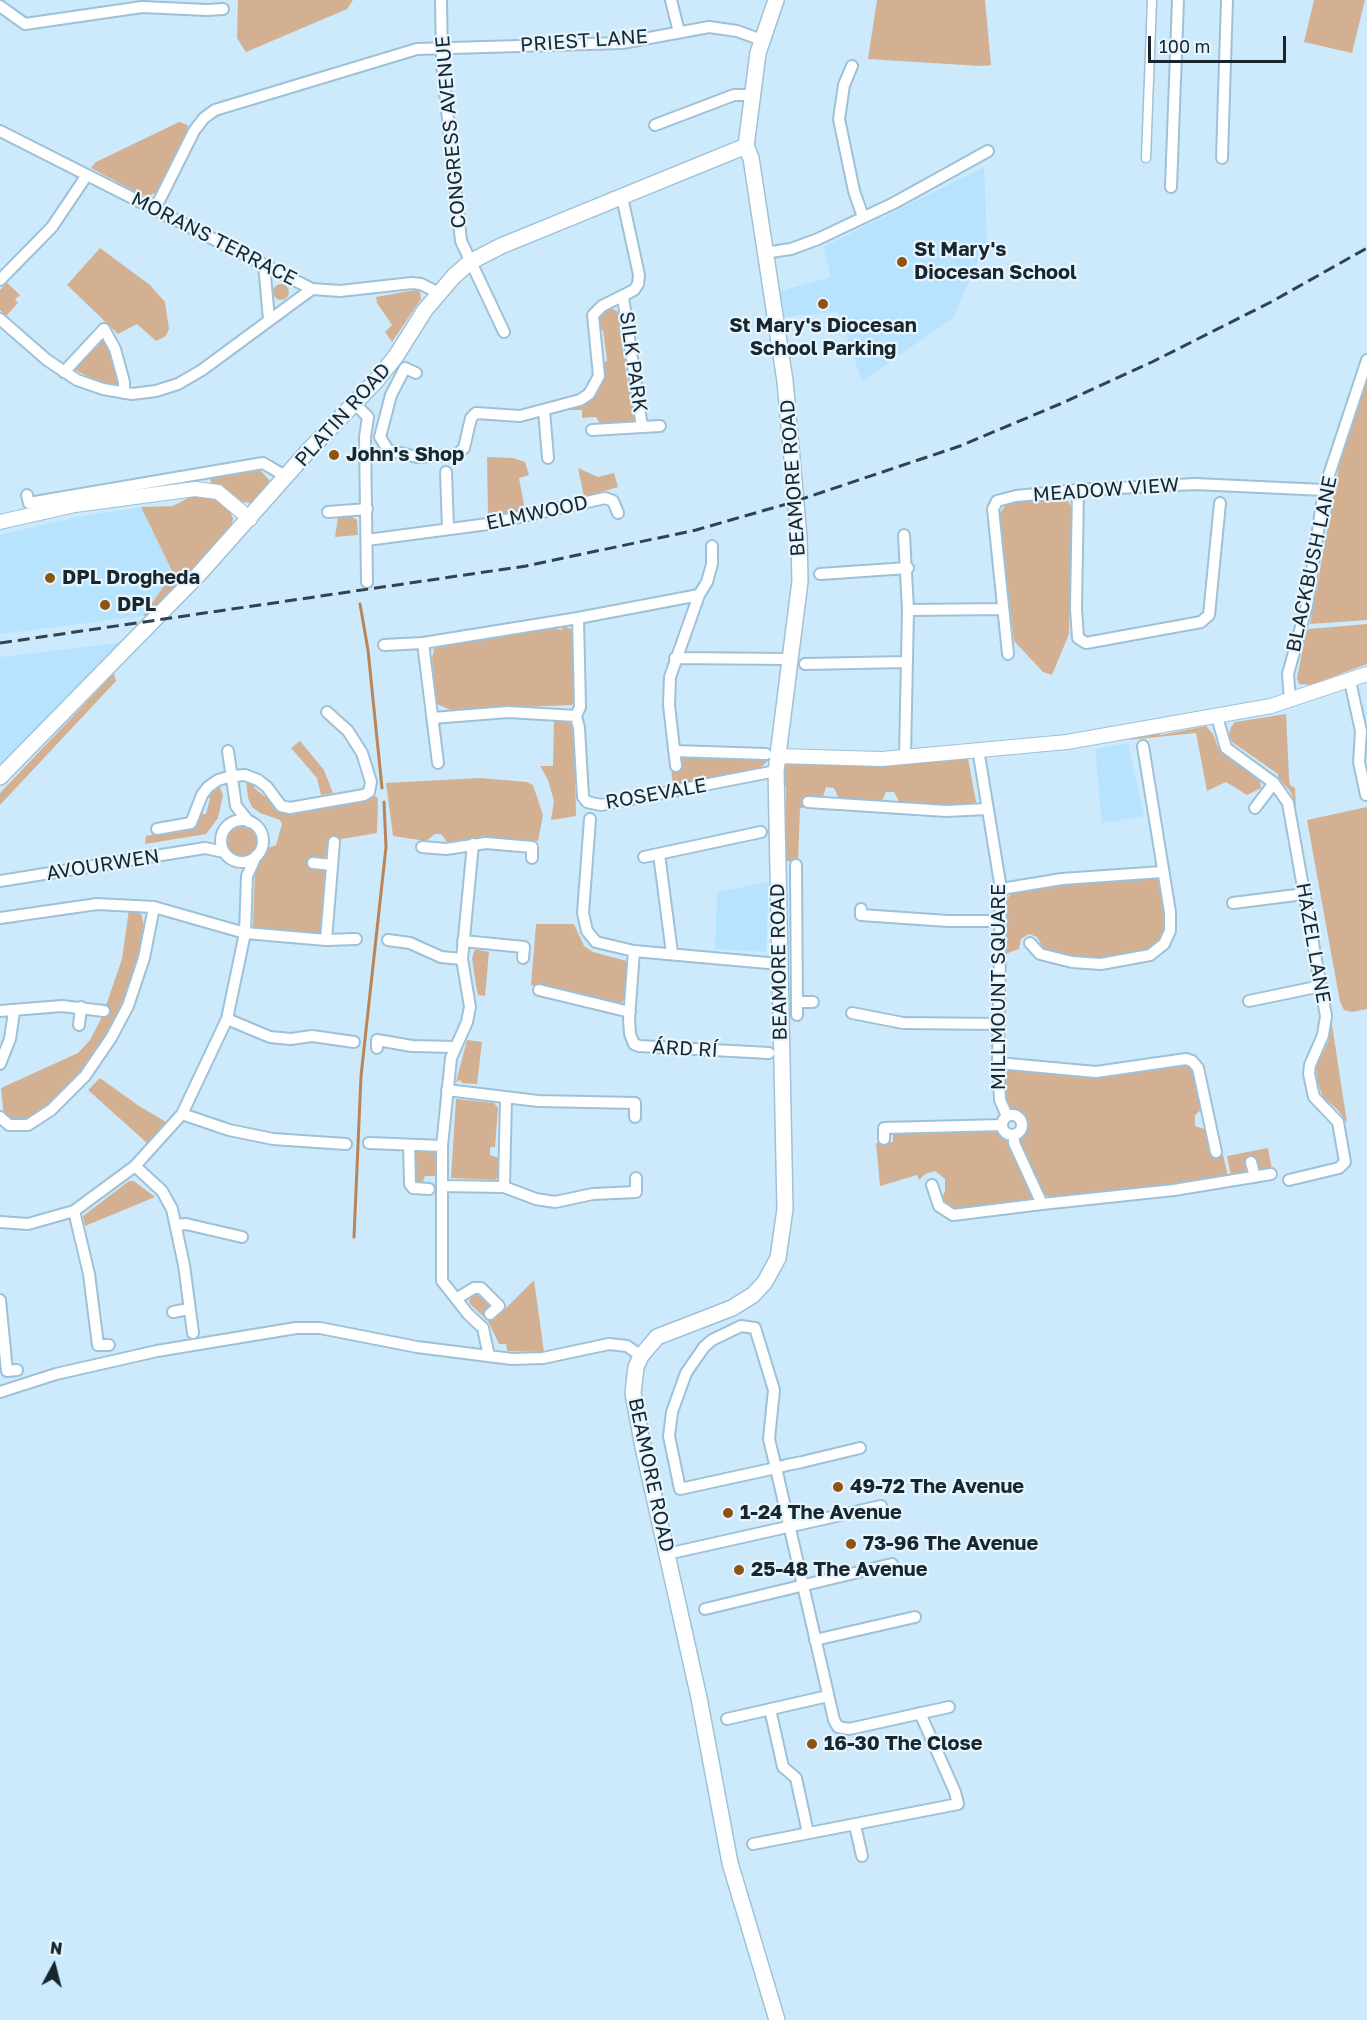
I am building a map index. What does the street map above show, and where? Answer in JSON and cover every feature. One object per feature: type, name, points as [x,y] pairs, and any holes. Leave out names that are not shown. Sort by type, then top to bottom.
[{"type":"main road","points":[[746,146],[750,124],[751,95],[762,40],[776,0]]},
{"type":"main road","name":"PLATIN ROAD","points":[[0,777],[250,519],[355,404],[391,362],[439,293],[470,262],[501,246],[746,146]]},
{"type":"main road","name":"BEAMORE ROAD","points":[[746,146],[751,158],[785,381],[799,537],[800,581],[773,760],[785,1209],[778,1258],[770,1275],[753,1295],[732,1308],[664,1333],[641,1356],[634,1375],[633,1393],[699,1698],[730,1863],[777,2020]]},
{"type":"street","name":"CONGRESS AVENUE","points":[[441,0],[440,47],[461,241],[504,332]]},
{"type":"street","points":[[671,0],[679,32]]},
{"type":"street","points":[[1146,158],[1152,0]]},
{"type":"street","points":[[1171,187],[1178,0]]},
{"type":"street","points":[[1222,158],[1227,0]]},
{"type":"street","points":[[0,6],[25,24],[142,7],[223,9]]},
{"type":"street","name":"PRIEST LANE","points":[[155,209],[194,131],[204,118],[215,110],[417,49],[603,44],[718,28],[762,40]]},
{"type":"street","points":[[852,66],[844,86],[839,119],[849,170],[863,217]]},
{"type":"street","points":[[655,125],[734,94],[751,95]]},
{"type":"street","name":"MORANS TERRACE","points":[[0,131],[312,289],[340,291],[412,283],[433,288],[439,293]]},
{"type":"street","points":[[764,253],[791,249],[863,217],[988,151]]},
{"type":"street","points":[[0,280],[52,227],[87,175]]},
{"type":"street","name":"SILK PARK","points":[[416,373],[405,368],[391,395],[380,437],[388,450],[417,457],[455,455],[464,448],[471,418],[476,413],[520,416],[580,400],[596,386],[599,376],[593,315],[602,306],[633,290],[639,275],[621,197]]},
{"type":"street","points":[[264,265],[268,319]]},
{"type":"street","points":[[0,319],[22,340],[77,380],[124,393],[156,391],[178,384],[202,370],[268,319],[312,289]]},
{"type":"street","name":"SILK PARK","points":[[623,297],[642,427]]},
{"type":"street","points":[[64,372],[104,329],[115,349],[124,382],[124,393]]},
{"type":"street","name":"BLACKBUSH LANE","points":[[1289,698],[1288,674],[1306,605],[1324,490],[1367,360]]},
{"type":"street","points":[[355,404],[368,417],[365,437],[367,582]]},
{"type":"street","points":[[544,410],[548,459]]},
{"type":"street","name":"SILK PARK","points":[[592,430],[660,426]]},
{"type":"street","points":[[0,522],[263,463],[287,477]]},
{"type":"street","points":[[446,472],[448,529]]},
{"type":"street","name":"MEADOW VIEW","points":[[1008,654],[993,509],[997,501],[1016,496],[1078,490],[1196,484],[1324,490]]},
{"type":"street","points":[[27,495],[29,503],[145,489],[209,489],[226,497],[250,519]]},
{"type":"street","points":[[1078,490],[1076,609],[1078,638],[1086,643],[1201,622],[1209,615],[1220,503]]},
{"type":"street","name":"ELMWOOD","points":[[368,540],[488,524],[605,498],[613,501],[618,513]]},
{"type":"street","points":[[328,512],[367,508]]},
{"type":"street","points":[[904,535],[908,568],[905,756]]},
{"type":"street","name":"ROSEVALE","points":[[676,765],[669,691],[675,658],[699,595],[707,582],[712,564],[712,546]]},
{"type":"street","points":[[820,574],[908,568]]},
{"type":"street","points":[[384,645],[423,642],[578,618],[699,595]]},
{"type":"street","points":[[908,610],[1002,609]]},
{"type":"street","name":"ROSEVALE","points":[[578,618],[580,707],[576,716],[579,728],[581,790],[587,802],[593,805],[773,760]]},
{"type":"street","points":[[423,642],[438,763]]},
{"type":"street","points":[[675,658],[789,659]]},
{"type":"street","points":[[805,664],[906,662]]},
{"type":"street","points":[[773,760],[861,759],[1067,742],[1217,717],[1350,681],[1367,674]]},
{"type":"street","points":[[1350,681],[1364,739],[1359,762],[1366,795]]},
{"type":"street","points":[[157,829],[191,823],[202,795],[208,787],[218,780],[232,776],[245,775],[258,780],[267,787],[281,806],[290,808],[364,795],[369,792],[372,782],[362,753],[348,731],[327,712]]},
{"type":"street","points":[[433,718],[508,712],[576,716]]},
{"type":"street","name":"HAZEL LANE","points":[[1217,717],[1226,748],[1274,783],[1288,803],[1321,986],[1325,1026],[1310,1065],[1311,1081],[1314,1097],[1338,1122],[1346,1157],[1340,1168],[1289,1180]]},
{"type":"street","points":[[1030,943],[1040,954],[1086,963],[1125,961],[1157,952],[1167,939],[1171,922],[1143,746]]},
{"type":"street","name":"MILLMOUNT SQUARE","points":[[978,749],[1001,889],[998,1064],[1000,1100],[1005,1121],[1017,1116],[1022,1121],[1022,1128],[1014,1134],[1014,1143],[1042,1204]]},
{"type":"street","points":[[0,1222],[28,1224],[74,1211],[135,1166],[182,1114],[227,1019],[245,933],[247,876],[262,840],[258,829],[236,806],[228,751]]},
{"type":"street","name":"ROSEVALE","points":[[674,751],[773,760]]},
{"type":"street","points":[[1255,808],[1274,783]]},
{"type":"street","points":[[829,801],[830,790]]},
{"type":"street","points":[[889,807],[890,795]]},
{"type":"street","points":[[808,802],[829,801],[946,811],[987,809]]},
{"type":"street","name":"AVOURWEN","points":[[205,848],[222,837],[236,806]]},
{"type":"street","points":[[590,819],[583,913],[586,931],[596,942],[634,951],[779,964]]},
{"type":"street","points":[[229,825],[239,821],[249,822]]},
{"type":"street","points":[[644,857],[761,832]]},
{"type":"street","points":[[222,837],[224,852]]},
{"type":"street","points":[[326,940],[334,842]]},
{"type":"street","points":[[422,847],[436,843],[532,847],[532,858]]},
{"type":"street","points":[[473,844],[462,959],[470,1007],[467,1022],[455,1047],[447,1090],[442,1146],[442,1281],[483,1328],[489,1356]]},
{"type":"street","name":"AVOURWEN","points":[[0,881],[205,848],[224,852],[237,862],[247,876]]},
{"type":"street","points":[[659,854],[672,953]]},
{"type":"street","points":[[237,862],[247,861],[256,856]]},
{"type":"street","points":[[313,863],[332,865]]},
{"type":"street","points":[[796,865],[797,1015]]},
{"type":"street","points":[[1001,889],[1062,879],[1162,872]]},
{"type":"street","points":[[777,880],[796,880]]},
{"type":"street","points":[[1233,903],[1304,894]]},
{"type":"street","points":[[0,918],[98,904],[154,907],[245,933],[326,940],[356,939]]},
{"type":"street","points":[[0,1117],[9,1125],[21,1127],[38,1120],[67,1095],[89,1071],[111,1038],[128,1006],[144,958],[154,907]]},
{"type":"street","points":[[861,909],[861,915],[868,916],[948,921],[1002,921]]},
{"type":"street","points":[[388,940],[411,943],[441,957],[462,959]]},
{"type":"street","points":[[463,941],[524,947],[523,958]]},
{"type":"street","name":"ÁRD RÍ","points":[[634,951],[630,1012],[632,1041],[639,1046],[769,1053]]},
{"type":"street","points":[[1249,1001],[1321,986]]},
{"type":"street","points":[[539,990],[630,1012]]},
{"type":"street","points":[[797,1002],[813,1002]]},
{"type":"street","points":[[0,1011],[14,1012],[62,1006],[104,1011]]},
{"type":"street","points":[[79,1025],[81,1007]]},
{"type":"street","points":[[0,1064],[10,1039],[14,1012]]},
{"type":"street","points":[[852,1013],[877,1025],[999,1024]]},
{"type":"street","points":[[227,1019],[270,1037],[291,1039],[312,1036],[354,1042]]},
{"type":"street","points":[[377,1048],[377,1040],[412,1046],[455,1047]]},
{"type":"street","points":[[998,1064],[1096,1072],[1186,1059],[1198,1068],[1216,1152]]},
{"type":"street","points":[[447,1090],[506,1098],[635,1103],[635,1117]]},
{"type":"street","points":[[504,1187],[506,1098]]},
{"type":"street","points":[[182,1114],[229,1130],[265,1137],[346,1144]]},
{"type":"street","points":[[1196,1120],[1208,1117]]},
{"type":"street","points":[[885,1139],[884,1128],[1005,1121],[1006,1132],[1014,1134]]},
{"type":"street","points":[[369,1143],[442,1146]]},
{"type":"street","points":[[409,1145],[410,1184],[413,1188],[429,1189]]},
{"type":"street","points":[[1251,1162],[1255,1177]]},
{"type":"street","points":[[135,1166],[162,1191],[177,1225],[193,1333]]},
{"type":"street","points":[[932,1185],[939,1206],[953,1215],[1174,1190],[1271,1174]]},
{"type":"street","points":[[442,1186],[504,1187],[536,1199],[555,1202],[601,1192],[636,1192],[636,1178]]},
{"type":"street","points":[[74,1211],[89,1274],[98,1345],[109,1345]]},
{"type":"street","points":[[177,1225],[184,1224],[242,1237]]},
{"type":"street","points":[[456,1299],[474,1288],[482,1288],[499,1306],[490,1314]]},
{"type":"street","points":[[0,1300],[7,1371],[17,1370]]},
{"type":"street","points":[[173,1312],[189,1309]]},
{"type":"street","points":[[860,1448],[776,1468],[680,1489],[669,1436],[672,1412],[680,1385],[704,1347],[712,1340],[741,1326],[748,1325],[758,1333],[774,1390],[768,1433],[776,1468],[789,1527],[834,1720],[838,1727],[849,1729],[949,1707]]},
{"type":"street","points":[[0,1392],[56,1374],[157,1351],[296,1328],[320,1328],[417,1347],[489,1356],[543,1358],[609,1344],[627,1346],[641,1356]]},
{"type":"street","points":[[667,1554],[881,1506]]},
{"type":"street","points":[[705,1609],[892,1564]]},
{"type":"street","points":[[815,1640],[915,1617]]},
{"type":"street","points":[[727,1719],[828,1696]]},
{"type":"street","points":[[770,1709],[783,1767],[796,1778],[808,1833]]},
{"type":"street","points":[[753,1844],[958,1804],[955,1792],[920,1713]]},
{"type":"street","points":[[855,1825],[862,1856]]},
{"type":"shaded area","points":[[238,0],[353,0],[347,9],[246,52],[237,38]]},
{"type":"shaded area","points":[[877,0],[985,0],[991,65],[868,59]]},
{"type":"shaded area","points":[[1314,0],[1365,0],[1352,53],[1304,42]]},
{"type":"shaded area","points":[[179,122],[188,125],[186,133],[156,193],[148,196],[141,195],[91,168],[96,162]]},
{"type":"shaded area","name":"St Mary's Diocesan School","points":[[984,167],[987,240],[953,318],[862,381],[838,312],[784,317],[781,291],[831,277],[823,247]]},
{"type":"shaded area","points":[[100,248],[150,285],[165,302],[169,329],[166,336],[156,341],[137,324],[118,334],[67,285]]},
{"type":"shaded area","points":[[7,283],[20,295],[15,299],[18,303],[6,316],[0,310],[0,290]]},
{"type":"shaded area","points":[[278,284],[284,284],[289,292],[287,298],[278,300],[273,295],[273,289]]},
{"type":"shaded area","points":[[420,291],[421,299],[392,342],[385,332],[392,325],[377,303],[376,297]]},
{"type":"shaded area","points":[[611,308],[617,311],[623,327],[620,328],[624,359],[628,359],[628,365],[625,366],[632,406],[635,406],[634,424],[601,425],[596,417],[582,418],[582,410],[557,410],[593,396],[600,389],[605,374],[603,362],[607,361],[603,330],[600,330],[598,317],[605,309]]},
{"type":"shaded area","points":[[105,335],[122,381],[119,386],[93,379],[71,368]]},
{"type":"shaded area","points":[[1367,375],[1367,620],[1310,624],[1339,466]]},
{"type":"shaded area","points":[[487,457],[513,458],[525,462],[529,475],[519,478],[525,510],[488,517]]},
{"type":"shaded area","points":[[578,468],[598,477],[614,473],[618,487],[584,497]]},
{"type":"shaded area","points":[[259,469],[271,482],[252,503],[242,502],[229,491],[211,483],[210,478]]},
{"type":"shaded area","points":[[209,495],[230,510],[233,519],[231,528],[151,615],[143,616],[173,573],[141,507],[173,506],[190,497]]},
{"type":"shaded area","points":[[1059,498],[1068,501],[1072,508],[1069,634],[1052,675],[1043,672],[1014,641],[999,514],[1008,502]]},
{"type":"shaded area","points":[[141,507],[173,573],[143,616],[0,634],[0,535],[72,518]]},
{"type":"shaded area","points":[[351,516],[357,520],[358,535],[335,537],[338,517]]},
{"type":"shaded area","points":[[1367,624],[1367,664],[1311,685],[1299,684],[1297,678],[1306,632],[1309,629]]},
{"type":"shaded area","points":[[562,625],[573,630],[575,697],[572,705],[451,710],[437,704],[432,658],[435,645],[550,627],[562,630]]},
{"type":"shaded area","points":[[126,642],[0,763],[0,657]]},
{"type":"shaded area","points":[[114,673],[116,681],[0,805],[0,793]]},
{"type":"shaded area","points":[[1286,714],[1289,778],[1290,785],[1295,788],[1296,808],[1291,792],[1278,778],[1278,774],[1232,742],[1229,735],[1235,722]]},
{"type":"shaded area","points":[[554,720],[567,720],[574,727],[576,816],[551,820],[554,801],[548,780],[540,766],[553,766]]},
{"type":"shaded area","points":[[1206,726],[1213,734],[1218,747],[1260,781],[1261,788],[1247,795],[1226,782],[1207,791],[1196,733],[1128,740],[1156,732],[1160,735]]},
{"type":"shaded area","points":[[300,741],[324,770],[333,793],[321,795],[317,778],[291,748]]},
{"type":"shaded area","points":[[1128,743],[1144,816],[1102,823],[1095,749]]},
{"type":"shaded area","points":[[967,753],[977,807],[900,803],[894,792],[886,792],[883,799],[877,802],[839,799],[834,788],[826,787],[823,797],[808,798],[807,807],[800,808],[798,862],[786,861],[786,786],[781,785],[784,766],[789,760]]},
{"type":"shaded area","points":[[678,755],[769,760],[760,768],[673,786],[671,768],[679,768]]},
{"type":"shaded area","points":[[480,778],[527,782],[533,785],[543,815],[538,841],[478,838],[448,843],[441,834],[435,834],[426,841],[393,836],[386,783]]},
{"type":"shaded area","points":[[246,780],[256,783],[254,788],[285,812],[362,801],[373,795],[378,798],[377,833],[330,841],[328,854],[312,867],[325,870],[327,874],[321,933],[315,936],[253,927],[255,870],[268,848],[276,845],[282,824],[280,820],[260,813],[252,807],[248,798]]},
{"type":"shaded area","points":[[219,785],[223,795],[218,818],[206,834],[145,844],[146,836],[190,827],[197,823],[201,814],[206,814],[210,798],[207,796]]},
{"type":"shaded area","points":[[1367,807],[1367,1009],[1352,1012],[1344,1010],[1340,1002],[1307,820]]},
{"type":"shaded area","points":[[242,825],[253,830],[258,841],[253,852],[242,857],[231,852],[226,841],[231,830]]},
{"type":"shaded area","points":[[1153,877],[1160,881],[1167,918],[1163,938],[1149,952],[1100,959],[1046,953],[1037,937],[1029,934],[1021,939],[1019,949],[1005,954],[1007,899],[1012,892],[1058,883]]},
{"type":"shaded area","points":[[769,882],[766,952],[715,949],[717,892]]},
{"type":"shaded area","points":[[129,909],[141,914],[144,925],[133,977],[108,1034],[79,1076],[46,1108],[25,1121],[12,1121],[4,1117],[1,1088],[78,1053],[90,1040],[102,1017],[122,959]]},
{"type":"shaded area","points":[[536,924],[574,924],[584,946],[593,952],[627,961],[625,999],[621,1003],[587,999],[531,985]]},
{"type":"shaded area","points":[[475,949],[489,952],[485,996],[478,995],[476,986],[472,958]]},
{"type":"shaded area","points":[[1331,1018],[1347,1123],[1338,1110],[1323,1097],[1317,1081],[1316,1066],[1329,1040],[1326,1038]]},
{"type":"shaded area","points":[[467,1040],[482,1042],[477,1084],[462,1083],[460,1080],[456,1082]]},
{"type":"shaded area","points":[[1183,1063],[1195,1070],[1202,1109],[1195,1115],[1195,1126],[1207,1130],[1213,1155],[1223,1155],[1228,1176],[1167,1187],[1051,1198],[1044,1194],[1021,1146],[1026,1127],[1024,1118],[1007,1106],[1004,1071],[1006,1068],[1109,1075]]},
{"type":"shaded area","points":[[100,1078],[166,1122],[147,1143],[88,1090]]},
{"type":"shaded area","points":[[456,1099],[494,1103],[498,1108],[495,1147],[490,1147],[490,1155],[499,1158],[498,1177],[495,1180],[451,1178]]},
{"type":"shaded area","points":[[999,1130],[1007,1137],[1015,1153],[1033,1196],[1029,1201],[957,1212],[940,1202],[945,1191],[945,1179],[935,1171],[925,1174],[919,1180],[917,1175],[880,1186],[876,1143],[893,1142],[893,1133]]},
{"type":"shaded area","points":[[1268,1148],[1272,1170],[1248,1170],[1231,1176],[1227,1156]]},
{"type":"shaded area","points":[[418,1150],[435,1153],[435,1176],[425,1176],[422,1184],[414,1181],[414,1154]]},
{"type":"shaded area","points":[[129,1181],[134,1181],[155,1197],[85,1226],[83,1216]]},
{"type":"shaded area","points":[[534,1280],[544,1352],[507,1351],[506,1344],[499,1344],[488,1321],[470,1304],[469,1300],[475,1294],[479,1296],[489,1305],[486,1314],[494,1320]]},
{"type":"waterway","points":[[360,604],[368,650],[382,788]]},
{"type":"waterway","points":[[354,1237],[361,1076],[386,847],[384,802]]},
{"type":"railway","points":[[0,643],[526,566],[696,530],[790,503],[960,446],[1060,404],[1152,362],[1271,302],[1367,248]]},
{"type":"place","name":"St Mary's Diocesan School","points":[[902,262]]},
{"type":"place","name":"St Mary's Diocesan School Parking","points":[[823,304]]},
{"type":"place","name":"John's Shop","points":[[334,455]]},
{"type":"place","name":"DPL Drogheda","points":[[50,578]]},
{"type":"place","name":"DPL","points":[[105,605]]},
{"type":"place","name":"49-72 The Avenue","points":[[838,1487]]},
{"type":"place","name":"1-24 The Avenue","points":[[728,1513]]},
{"type":"place","name":"73-96 The Avenue","points":[[851,1544]]},
{"type":"place","name":"25-48 The Avenue","points":[[739,1570]]},
{"type":"place","name":"16-30 The Close","points":[[812,1744]]}]
